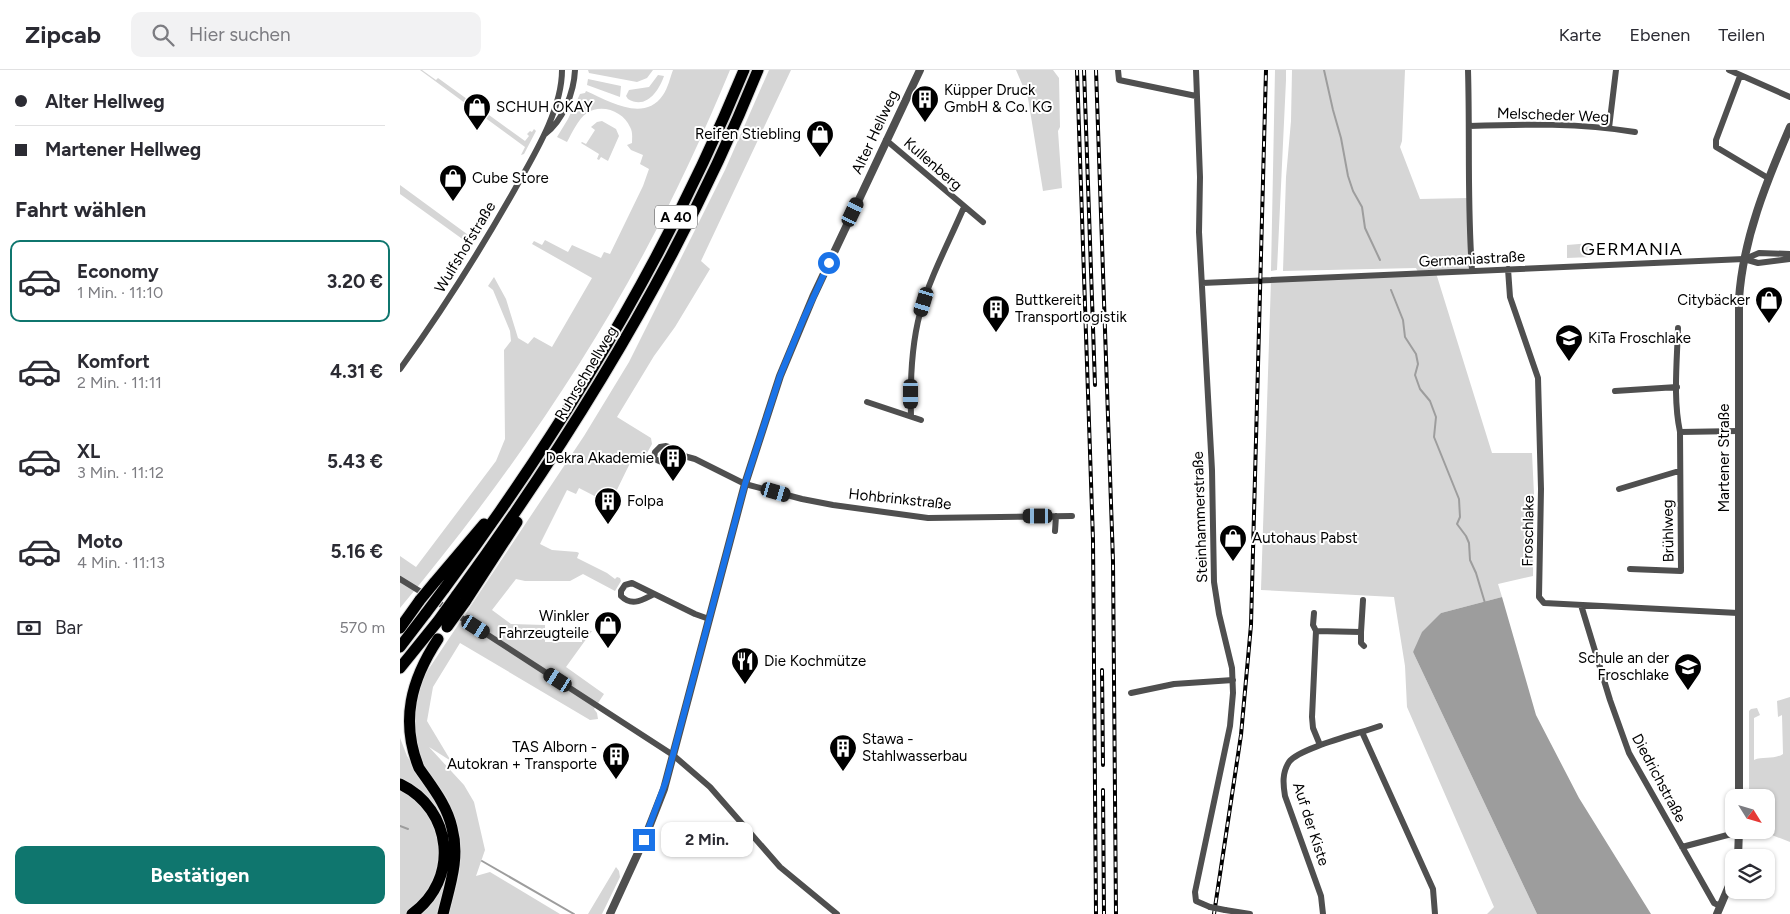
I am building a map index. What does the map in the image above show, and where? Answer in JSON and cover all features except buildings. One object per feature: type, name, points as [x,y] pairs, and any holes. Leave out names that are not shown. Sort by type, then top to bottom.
[{"type":"highway","name":"Ruhrschnellweg","points":[[400,647],[419,606],[444,589],[517,487],[586,378],[645,276],[697,175],[744,70]]},
{"type":"highway","name":"Ruhrschnellweg","points":[[400,668],[442,624],[460,599],[604,374],[676,247],[721,155],[758,70]]},
{"type":"highway","points":[[400,628],[467,542],[517,487]]},
{"type":"highway","points":[[400,621],[419,606]]},
{"type":"highway","points":[[442,624],[438,639],[412,684],[405,704],[403,723],[406,742],[410,752],[440,797],[452,827],[455,862],[443,914]]},
{"type":"highway","points":[[406,681],[438,639]]},
{"type":"highway","points":[[400,784],[414,792],[428,806],[440,827],[444,846],[444,863],[437,884],[424,904],[412,914]]},
{"type":"street","name":"Wulfshofstraße","points":[[400,369],[426,333],[487,238],[545,134],[561,89],[562,70]]},
{"type":"street","name":"Wulfshofstraße","points":[[545,134],[552,129],[564,108],[572,87],[575,70]]},
{"type":"street","name":"Alter Hellweg","points":[[610,914],[654,816],[664,789],[745,484],[771,400],[806,312],[920,70]]},
{"type":"street","points":[[1118,70],[1119,80],[1196,96]]},
{"type":"street","name":"Steinhammerstraße","points":[[1196,70],[1200,177],[1199,232],[1212,470],[1214,582],[1233,680],[1230,726],[1195,892],[1196,901],[1210,907],[1250,914]]},
{"type":"street","points":[[1468,70],[1470,126],[1468,198],[1472,270]]},
{"type":"street","points":[[1609,128],[1616,70]]},
{"type":"street","points":[[1729,70],[1790,97]]},
{"type":"street","points":[[1740,76],[1716,140],[1716,147],[1768,178]]},
{"type":"street","name":"Melscheder Weg","points":[[1470,126],[1562,125],[1635,132]]},
{"type":"street","name":"Martener Straße","points":[[1739,789],[1738,431],[1739,299],[1741,273],[1760,199],[1790,127]]},
{"type":"street","name":"Kullenberg","points":[[886,140],[983,222]]},
{"type":"street","name":"Kullenberg","points":[[911,416],[911,375],[920,314],[927,290],[964,207]]},
{"type":"street","name":"Germaniastraße","points":[[1202,283],[1744,259],[1760,253],[1790,254]]},
{"type":"street","name":"Germaniastraße","points":[[1744,259],[1758,263],[1790,259]]},
{"type":"street","name":"Froschlake","points":[[1508,269],[1510,297],[1538,378],[1541,489],[1539,597],[1544,603],[1738,613]]},
{"type":"street","name":"Brühlweg","points":[[1630,569],[1681,571],[1680,432],[1677,387],[1678,328]]},
{"type":"street","points":[[1615,391],[1677,387]]},
{"type":"street","points":[[867,402],[921,420]]},
{"type":"street","points":[[1680,432],[1738,431]]},
{"type":"street","points":[[684,456],[695,459],[745,484]]},
{"type":"street","name":"Brühlweg","points":[[1618,488],[1679,471]]},
{"type":"street","name":"Hohbrinkstraße","points":[[745,484],[823,503],[928,518],[1072,516]]},
{"type":"street","points":[[1056,516],[1056,531]]},
{"type":"street","points":[[400,579],[659,744],[710,787],[780,868],[837,914]]},
{"type":"street","points":[[654,594],[637,602],[629,602],[621,596],[620,591],[625,585],[632,583],[709,619]]},
{"type":"street","points":[[1363,600],[1361,643],[1364,646]]},
{"type":"street","name":"Diedrichstraße","points":[[1581,604],[1610,700],[1629,753],[1718,910]]},
{"type":"street","points":[[1314,613],[1313,625],[1316,631],[1312,717],[1313,728],[1320,745]]},
{"type":"street","points":[[1316,631],[1361,632]]},
{"type":"street","points":[[1131,693],[1174,684],[1233,680]]},
{"type":"street","name":"Auf der Kiste","points":[[1323,914],[1323,901],[1286,796],[1283,783],[1284,773],[1290,760],[1305,750],[1380,726]]},
{"type":"street","points":[[1362,732],[1433,890],[1435,914]]},
{"type":"street","points":[[1682,847],[1725,835]]},
{"type":"street","points":[[1718,910],[1725,894]]},
{"type":"shaded area","points":[[420,70],[436,80],[438,78],[525,141],[529,136],[527,134],[534,129],[536,131],[524,154],[521,155],[525,147]]},
{"type":"shaded area","points":[[588,70],[653,70],[647,78],[637,82],[589,73]]},
{"type":"shaded area","points":[[673,70],[730,70],[666,210],[617,302],[530,438],[467,525],[400,608],[400,556],[416,567],[496,461],[505,439],[504,350],[511,341],[510,331],[493,290],[488,286],[494,277],[506,299],[518,338],[528,344],[534,337],[552,347],[592,278],[532,244],[534,241],[542,245],[545,240],[568,252],[572,245],[601,258],[604,252],[610,254],[643,186],[649,169],[640,164],[643,155],[631,150],[627,145],[632,143],[631,129],[618,113],[606,109],[593,110],[578,122],[567,142],[557,137],[580,94],[586,91],[615,104],[636,109],[646,108],[663,95]]},
{"type":"shaded area","points":[[769,70],[791,70],[701,261],[710,269],[617,417],[651,438],[652,444],[647,453],[648,465],[638,459],[637,461],[632,459],[610,504],[579,488],[576,494],[567,490],[540,544],[552,550],[577,552],[579,553],[577,558],[615,579],[617,577],[620,578],[621,581],[615,591],[583,574],[570,581],[525,581],[516,579],[492,610],[511,624],[545,625],[545,642],[582,642],[582,630],[592,631],[566,667],[604,694],[594,709],[598,719],[590,720],[460,643],[433,687],[427,721],[451,761],[429,747],[464,785],[474,802],[485,850],[476,876],[490,872],[560,914],[449,914],[459,875],[460,835],[447,798],[423,764],[410,737],[418,685],[584,436],[629,362],[725,170]]},
{"type":"shaded area","points":[[1016,70],[1053,70],[1059,78],[1060,127],[1058,131],[1062,188],[1043,191],[1028,98]]},
{"type":"shaded area","points":[[1275,70],[1286,70],[1286,80],[1277,270],[1271,271]]},
{"type":"shaded area","points":[[1292,70],[1405,70],[1402,141],[1400,147],[1420,199],[1468,198],[1472,270],[1436,273],[1492,453],[1532,453],[1534,495],[1533,576],[1498,584],[1502,597],[1441,613],[1413,652],[1537,914],[1487,914],[1494,907],[1407,707],[1405,666],[1394,597],[1261,590],[1271,280],[1419,274],[1416,268],[1283,271]]},
{"type":"shaded area","points":[[658,75],[664,76],[655,93],[646,101],[635,102],[628,99],[626,96],[629,90],[649,87]]},
{"type":"shaded area","points":[[588,79],[621,86],[620,97],[587,85]]},
{"type":"shaded area","points":[[602,121],[616,129],[619,136],[608,161],[601,157],[599,160],[597,159],[599,154],[581,143],[586,144],[595,130],[591,127],[597,122]]},
{"type":"shaded area","points":[[400,185],[471,237],[489,211],[489,217],[472,246],[400,194]]},
{"type":"shaded area","points":[[1591,243],[1591,257],[1567,258],[1567,245]]},
{"type":"shaded area","points":[[1502,597],[1536,715],[1579,798],[1651,914],[1537,914],[1413,652],[1422,632],[1441,613]]},
{"type":"shaded area","points":[[1790,697],[1790,842],[1775,836],[1775,789],[1749,789],[1749,711],[1757,708],[1760,715],[1754,718],[1754,760],[1780,756],[1783,754],[1782,715],[1778,717],[1777,701]]},
{"type":"shaded area","points":[[400,738],[407,756],[441,811],[449,836],[451,862],[438,914],[400,914]]},
{"type":"shaded area","points":[[616,867],[620,877],[602,914],[588,914]]},
{"type":"waterway","points":[[1324,70],[1341,138],[1348,176],[1353,191],[1362,207],[1365,228],[1380,260]]},
{"type":"waterway","points":[[1391,290],[1403,320],[1405,337],[1416,354],[1418,364],[1415,375],[1420,389],[1430,401],[1436,417],[1434,437],[1459,499],[1460,517],[1457,524],[1469,543],[1470,560],[1485,603]]},
{"type":"waterway","points":[[400,826],[408,829]]},
{"type":"waterway","points":[[482,861],[574,914]]},
{"type":"railway","points":[[1077,70],[1093,540],[1096,914]]},
{"type":"railway","points":[[1084,70],[1095,385]]},
{"type":"railway","points":[[1096,70],[1113,561],[1116,914]]},
{"type":"railway","points":[[1214,914],[1241,735],[1251,625],[1266,70]]},
{"type":"railway","points":[[1102,670],[1103,765]]},
{"type":"railway","points":[[1103,790],[1104,914]]},
{"type":"place","name":"Küpper Druck GmbH & Co. KG","points":[[925,123]]},
{"type":"place","name":"SCHUH OKAY","points":[[477,131]]},
{"type":"place","name":"Reifen Stiebling","points":[[820,158]]},
{"type":"place","name":"Cube Store","points":[[453,202]]},
{"type":"place","name":"Citybäcker","points":[[1769,324]]},
{"type":"place","name":"Buttkereit Transportlogistik","points":[[996,333]]},
{"type":"place","name":"KiTa Froschlake","points":[[1569,362]]},
{"type":"place","name":"Dekra Akademie","points":[[673,482]]},
{"type":"place","name":"Folpa","points":[[608,525]]},
{"type":"place","name":"Autohaus Pabst","points":[[1233,562]]},
{"type":"place","name":"Winkler Fahrzeugteile","points":[[608,649]]},
{"type":"place","name":"Die Kochmütze","points":[[745,685]]},
{"type":"place","name":"Schule an der Froschlake","points":[[1688,691]]},
{"type":"place","name":"Stawa - Stahlwasserbau","points":[[843,772]]},
{"type":"place","name":"TAS Alborn - Autokran + Transporte","points":[[616,780]]},
{"type":"district","name":"GERMANIA","points":[[1632,249]]},
{"type":"route","points":[[644,840],[666,781],[758,440],[787,357],[829,263]]}]
